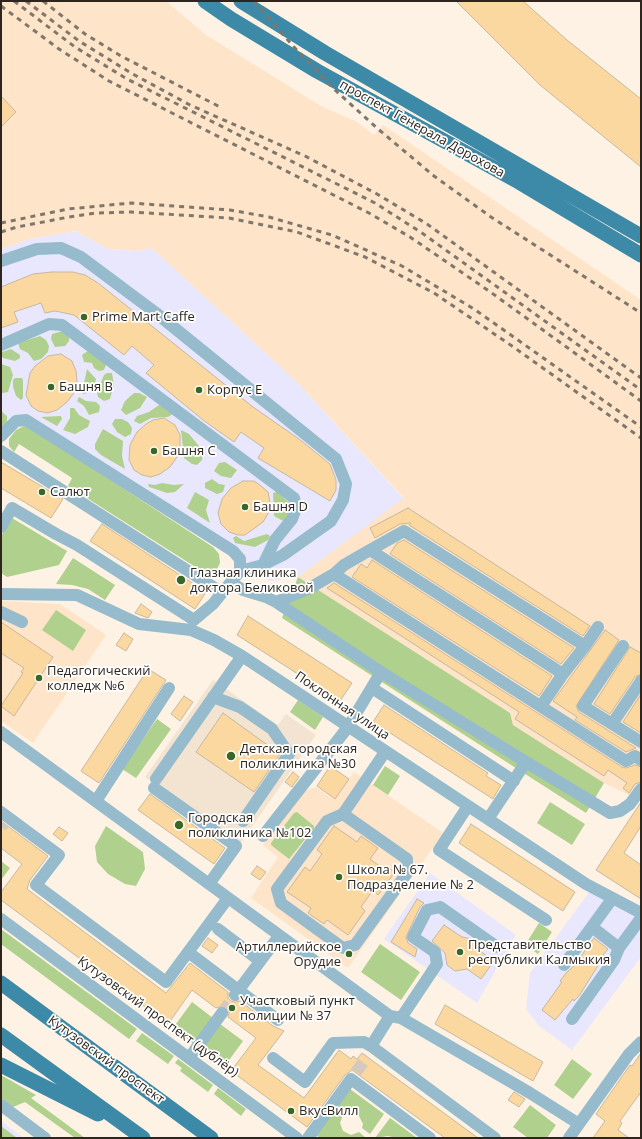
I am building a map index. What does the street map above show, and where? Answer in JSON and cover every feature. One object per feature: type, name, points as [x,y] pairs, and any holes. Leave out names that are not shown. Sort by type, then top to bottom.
[{"type":"main road","name":"проспект Генерала Дорохова","points":[[205,1],[231,19],[317,71],[512,178],[641,254]]},
{"type":"main road","name":"проспект Генерала Дорохова","points":[[241,1],[325,53],[641,236]]},
{"type":"main road","name":"Кутузовский проспект","points":[[1,982],[211,1138]]},
{"type":"main road","points":[[1,1035],[138,1135]]},
{"type":"main road","points":[[1,1065],[138,1135]]},
{"type":"street","points":[[1,261],[37,249],[62,248],[81,257],[156,313],[336,459],[346,484],[343,500],[331,521],[300,544],[263,565],[240,571]]},
{"type":"street","points":[[1,345],[49,324],[62,325],[294,498],[296,508],[292,519],[275,540],[263,565]]},
{"type":"street","points":[[1,436],[16,421],[26,420],[233,551],[240,559],[240,571],[232,583],[221,592],[213,604],[194,620],[77,545],[12,508],[1,527]]},
{"type":"street","points":[[1,451],[221,592]]},
{"type":"street","points":[[276,602],[308,589],[334,574],[344,565],[404,531],[585,646]]},
{"type":"street","points":[[370,550],[563,674]]},
{"type":"street","points":[[334,574],[626,761],[639,754]]},
{"type":"street","points":[[232,583],[243,590],[266,597],[276,602],[381,672],[610,813],[620,810],[630,804],[641,789]]},
{"type":"street","name":"Поклонная улица","points":[[1,594],[76,594],[139,624],[191,630],[214,640],[242,656],[468,806],[612,899],[641,913]]},
{"type":"street","points":[[1,612],[22,622]]},
{"type":"street","points":[[541,706],[598,627]]},
{"type":"street","points":[[623,646],[583,706],[641,742]]},
{"type":"street","points":[[209,884],[236,846],[155,784],[242,656]]},
{"type":"street","points":[[263,836],[348,726],[381,672]]},
{"type":"street","points":[[612,724],[641,681]]},
{"type":"street","points":[[96,801],[169,688]]},
{"type":"street","points":[[372,688],[514,780]]},
{"type":"street","points":[[213,697],[240,706],[272,729],[289,754],[243,820]]},
{"type":"street","points":[[1,732],[279,936],[396,1017],[530,1093],[579,1124]]},
{"type":"street","points":[[343,814],[407,859],[407,873],[356,945],[343,948],[281,904],[277,889],[327,821],[343,814],[386,752]]},
{"type":"street","points":[[488,819],[526,762]]},
{"type":"street","points":[[468,806],[439,850],[546,920]]},
{"type":"street","points":[[4,817],[59,855],[36,886],[166,982],[228,898]]},
{"type":"street","points":[[564,965],[612,899]]},
{"type":"street","points":[[371,1050],[437,964],[435,952],[413,937],[427,910],[440,906],[497,947]]},
{"type":"street","points":[[572,1019],[614,960],[619,948],[641,918]]},
{"type":"street","name":"Кутузовский проспект (дублёр)","points":[[1,919],[297,1138]]},
{"type":"street","points":[[592,927],[619,948]]},
{"type":"street","points":[[218,929],[260,961]]},
{"type":"street","points":[[237,992],[279,936]]},
{"type":"street","points":[[188,952],[237,992],[278,1020]]},
{"type":"street","points":[[189,1058],[222,1013]]},
{"type":"street","points":[[273,1058],[305,1082],[333,1043],[364,1042],[371,1050],[495,1138]]},
{"type":"street","points":[[569,1138],[629,1054],[641,1042]]},
{"type":"street","points":[[308,1138],[354,1076],[430,1138]]},
{"type":"street","points":[[1,1105],[45,1138]]},
{"type":"shaded area","points":[[1,1],[166,1],[206,35],[321,106],[357,122],[374,135],[383,125],[641,300],[641,778],[629,795],[604,783],[513,725],[510,713],[298,577],[404,498],[295,380],[152,248],[135,251],[108,249],[76,231],[29,239],[1,249]]},
{"type":"shaded area","points":[[76,231],[108,249],[135,251],[152,248],[295,380],[404,499],[298,577],[269,581],[24,424],[18,426],[1,445],[1,249],[29,239]]},
{"type":"shaded area","name":"Педагогический колледж №6","points":[[1,601],[60,604],[106,635],[33,743],[1,721]]},
{"type":"shaded area","name":"Детская городская поликлиника №30","points":[[213,680],[278,725],[286,714],[316,735],[240,844],[145,777]]},
{"type":"shaded area","name":"Школа № 67. Подразделение № 2","points":[[354,772],[443,833],[348,968],[251,898],[278,857],[263,845],[304,791],[316,787],[334,800]]},
{"type":"shaded area","points":[[430,873],[516,935],[477,1003],[384,939]]},
{"type":"shaded area","points":[[590,891],[641,920],[641,957],[572,1050],[539,1026],[526,1009],[530,973]]},
{"type":"shaded area","points":[[1,1121],[24,1138],[1,1138]]},
{"type":"green space","points":[[63,331],[69,336],[69,341],[65,346],[55,347],[51,339],[52,334]]},
{"type":"green space","points":[[40,336],[46,340],[49,346],[48,352],[41,359],[34,361],[28,353],[20,349],[18,343]]},
{"type":"green space","points":[[11,349],[20,355],[20,358],[15,361],[3,358],[1,355],[2,352]]},
{"type":"green space","points":[[89,350],[106,365],[104,370],[99,371],[94,368],[92,363],[84,362],[82,355]]},
{"type":"green space","points":[[1,364],[10,367],[13,375],[8,392],[3,393],[1,392]]},
{"type":"green space","points":[[87,369],[96,379],[95,383],[87,393],[83,394],[82,392]]},
{"type":"green space","points":[[107,373],[112,373],[114,385],[110,399],[104,401],[98,397],[97,392],[104,375]]},
{"type":"green space","points":[[15,378],[22,378],[23,381],[23,398],[21,400],[16,396],[13,387],[13,380]]},
{"type":"green space","points":[[134,393],[139,393],[147,397],[140,408],[126,415],[121,410],[125,401]]},
{"type":"green space","points":[[79,397],[86,401],[96,402],[100,406],[99,412],[89,415],[84,406],[77,401]]},
{"type":"green space","points":[[159,405],[173,414],[168,417],[151,418],[140,424],[134,421],[137,416],[149,412]]},
{"type":"green space","points":[[70,408],[74,408],[79,415],[90,421],[88,427],[75,434],[63,430],[70,418]]},
{"type":"green space","points":[[1,411],[7,416],[7,423],[1,428]]},
{"type":"green space","points":[[61,416],[62,419],[57,426],[41,417]]},
{"type":"green space","points":[[115,419],[122,419],[128,422],[132,428],[131,434],[125,437],[117,432],[112,424]]},
{"type":"green space","points":[[26,425],[213,547],[219,554],[220,563],[215,573],[208,575],[68,486],[72,478],[19,444],[14,452],[9,446],[9,439],[16,430]]},
{"type":"green space","points":[[103,429],[123,441],[122,456],[125,469],[101,455],[95,449],[95,444]]},
{"type":"green space","points":[[181,430],[189,434],[203,451],[202,460],[197,465],[192,464],[184,458]]},
{"type":"green space","points":[[225,462],[237,470],[231,478],[221,476],[214,471],[219,463]]},
{"type":"green space","points":[[212,479],[219,484],[225,485],[223,492],[217,494],[205,488],[205,483]]},
{"type":"green space","points":[[162,483],[174,485],[184,484],[175,492],[167,493],[149,487],[148,484],[155,485]]},
{"type":"green space","points":[[195,492],[209,500],[206,510],[210,523],[187,508]]},
{"type":"green space","points":[[277,492],[295,508],[287,523],[274,516],[273,493]]},
{"type":"green space","points":[[12,518],[67,551],[59,565],[7,577],[1,573],[1,536]]},
{"type":"green space","points":[[267,534],[270,536],[268,540],[255,547],[235,543],[233,538],[236,536],[244,541]]},
{"type":"green space","points":[[73,558],[115,585],[105,600],[88,589],[72,585],[56,584]]},
{"type":"green space","points":[[298,577],[510,713],[513,725],[604,783],[586,813],[282,618]]},
{"type":"green space","points":[[56,610],[86,630],[73,651],[42,630]]},
{"type":"green space","points":[[298,700],[323,717],[315,730],[290,712]]},
{"type":"green space","points":[[157,719],[171,729],[136,778],[122,769]]},
{"type":"green space","points":[[385,766],[400,776],[388,795],[373,785]]},
{"type":"green space","points":[[550,802],[585,824],[572,845],[537,823]]},
{"type":"green space","points":[[297,812],[314,826],[314,828],[289,859],[271,845],[271,843],[294,813]]},
{"type":"green space","points":[[106,826],[143,852],[145,869],[136,886],[125,884],[108,874],[97,862],[95,846]]},
{"type":"green space","points":[[1,861],[10,868],[1,880]]},
{"type":"green space","points":[[539,923],[552,932],[538,954],[525,945]]},
{"type":"green space","points":[[1,929],[137,1029],[129,1039],[1,944]]},
{"type":"green space","points":[[380,944],[420,972],[401,1000],[361,972]]},
{"type":"green space","points":[[192,1002],[213,1018],[194,1044],[173,1028]]},
{"type":"green space","points":[[220,1024],[243,1041],[224,1067],[201,1049]]},
{"type":"green space","points":[[142,1033],[174,1056],[168,1064],[136,1041]]},
{"type":"green space","points":[[178,1059],[213,1085],[208,1092],[180,1071],[182,1068],[175,1063]]},
{"type":"green space","points":[[572,1059],[592,1074],[573,1099],[554,1085]]},
{"type":"green space","points":[[1,1075],[36,1095],[31,1098],[85,1138],[75,1138],[25,1102],[13,1107],[1,1098]]},
{"type":"green space","points":[[218,1088],[246,1109],[241,1116],[214,1094]]},
{"type":"green space","points":[[350,1089],[384,1114],[370,1134],[362,1128],[363,1124],[359,1116],[352,1112],[343,1115],[340,1123],[343,1131],[351,1135],[359,1132],[366,1138],[320,1138],[316,1135]]},
{"type":"green space","points":[[530,1105],[556,1125],[547,1138],[528,1138],[513,1127]]},
{"type":"green space","points":[[390,1118],[417,1138],[397,1138],[388,1136],[375,1138]]},
{"type":"green space","points":[[1,1126],[17,1138],[1,1138]]},
{"type":"building","points":[[456,1],[523,1],[567,40],[641,99],[641,167],[540,85]]},
{"type":"building","points":[[1,96],[16,112],[1,127]]},
{"type":"building","name":"Корпус E","points":[[73,272],[85,275],[98,283],[253,407],[299,439],[330,464],[336,480],[336,490],[330,501],[258,458],[264,448],[241,432],[234,442],[203,420],[146,373],[154,365],[132,346],[124,355],[74,315],[55,311],[45,313],[41,303],[14,312],[18,322],[1,328],[1,287],[33,274]]},
{"type":"building","name":"Башня B","points":[[61,354],[72,361],[76,371],[77,381],[74,393],[67,402],[57,410],[48,413],[38,411],[31,406],[26,395],[30,373],[35,366],[48,356]]},
{"type":"building","name":"Башня C","points":[[164,418],[175,425],[180,435],[180,446],[177,457],[170,467],[160,474],[151,477],[142,475],[134,470],[129,460],[130,445],[137,432],[146,424],[153,420]]},
{"type":"building","points":[[1,462],[63,499],[51,518],[1,488]]},
{"type":"building","name":"Башня D","points":[[243,481],[254,481],[260,485],[268,492],[270,502],[269,512],[263,522],[245,535],[238,535],[229,532],[221,524],[218,513],[222,499],[231,488]]},
{"type":"building","points":[[408,508],[590,626],[583,636],[409,525],[411,523],[400,524],[375,538],[370,528]]},
{"type":"building","points":[[102,524],[206,592],[195,609],[90,541]]},
{"type":"building","points":[[404,540],[574,648],[561,664],[390,554],[397,543]]},
{"type":"building","points":[[372,560],[552,676],[539,696],[352,577],[361,564],[367,568]]},
{"type":"building","points":[[334,583],[622,767],[626,768],[635,765],[641,767],[641,782],[635,784],[629,793],[623,788],[627,783],[608,770],[604,776],[515,719],[519,712],[327,588]]},
{"type":"building","points":[[141,604],[152,612],[148,618],[135,613]]},
{"type":"building","points":[[248,616],[352,683],[340,701],[237,635]]},
{"type":"building","points":[[1,622],[53,657],[14,716],[1,706],[23,673],[21,672],[24,668],[1,653]]},
{"type":"building","points":[[605,630],[619,640],[576,706],[579,712],[636,748],[626,752],[575,720],[577,717],[553,701]]},
{"type":"building","points":[[124,633],[133,639],[126,651],[116,645]]},
{"type":"building","points":[[630,647],[641,653],[641,674],[635,677],[610,714],[594,704]]},
{"type":"building","points":[[148,669],[166,680],[99,783],[81,771]]},
{"type":"building","points":[[641,694],[641,733],[623,722]]},
{"type":"building","points":[[184,696],[193,702],[180,721],[171,714]]},
{"type":"building","points":[[384,705],[488,773],[486,776],[501,785],[493,799],[373,722]]},
{"type":"building","points":[[223,713],[280,754],[254,792],[196,752]]},
{"type":"building","points":[[330,766],[349,779],[335,799],[317,786]]},
{"type":"building","points":[[293,772],[299,777],[292,787],[285,782]]},
{"type":"building","name":"Городская поликлиника №102","points":[[150,794],[225,848],[214,864],[138,810]]},
{"type":"building","points":[[641,802],[641,826],[624,853],[641,865],[641,899],[596,870]]},
{"type":"building","points":[[1,821],[48,856],[30,880],[27,889],[166,993],[190,963],[228,992],[228,998],[231,1001],[240,1001],[273,1026],[284,1031],[258,1065],[304,1098],[339,1050],[351,1059],[353,1056],[357,1059],[362,1053],[478,1138],[445,1138],[352,1070],[345,1075],[307,1127],[231,1071],[256,1038],[228,1017],[229,1013],[227,1007],[222,1006],[216,1008],[192,990],[168,1024],[1,900],[1,892],[22,864],[1,848]]},
{"type":"building","points":[[471,824],[575,892],[563,911],[459,843]]},
{"type":"building","points":[[334,826],[357,842],[361,836],[378,848],[370,859],[385,870],[387,867],[395,872],[378,895],[373,890],[361,907],[365,911],[348,935],[327,920],[324,924],[308,913],[311,908],[287,892],[305,867],[310,871],[322,854],[317,850]]},
{"type":"building","points":[[59,827],[68,833],[62,841],[53,834]]},
{"type":"building","points":[[257,866],[266,872],[260,880],[251,874]]},
{"type":"building","points":[[417,899],[424,903],[420,907],[406,937],[408,943],[417,949],[415,957],[391,942]]},
{"type":"building","name":"Представительство республики Калмыкия","points":[[444,925],[462,937],[472,939],[476,948],[494,961],[481,979],[467,969],[455,971],[447,965],[445,953],[432,941]]},
{"type":"building","points":[[208,938],[218,945],[212,953],[202,946]]},
{"type":"building","points":[[594,938],[608,949],[579,996],[574,1001],[573,999],[555,1020],[542,1010],[562,982],[560,981],[574,966]]},
{"type":"building","points":[[445,1005],[543,1062],[533,1081],[435,1024]]},
{"type":"building","points":[[641,1053],[641,1092],[620,1121],[622,1123],[618,1130],[629,1138],[593,1138],[605,1121],[596,1114],[630,1065],[632,1066]]},
{"type":"building","points":[[514,1092],[525,1099],[519,1107],[508,1100]]},
{"type":"tunnel","points":[[1,827],[4,823]]},
{"type":"tunnel","points":[[222,1013],[235,995]]},
{"type":"tunnel","points":[[356,1072],[367,1057]]},
{"type":"railway","points":[[14,1],[75,47],[127,79],[375,203],[422,233],[641,390]]},
{"type":"railway","points":[[26,1],[79,41],[131,73],[190,105],[305,156],[377,194],[427,224],[641,378]]},
{"type":"railway","points":[[43,1],[85,34],[121,56],[222,108]]},
{"type":"railway","points":[[254,1],[293,46],[335,90],[378,129],[434,176],[491,217],[641,313]]},
{"type":"railway","points":[[1,6],[59,49],[109,81],[369,213],[410,237],[489,291],[641,401]]},
{"type":"railway","points":[[1,223],[68,209],[131,203],[230,210],[269,217],[332,235],[402,266],[474,309],[641,427]]},
{"type":"railway","points":[[1,232],[17,227],[69,217],[96,213],[131,212],[229,218],[297,232],[365,257],[434,293],[512,346],[641,438]]},
{"type":"place","name":"Prime Mart Caffe","points":[[84,317]]},
{"type":"place","name":"Башня B","points":[[51,387]]},
{"type":"place","name":"Корпус E","points":[[199,390]]},
{"type":"place","name":"Башня C","points":[[154,451]]},
{"type":"place","name":"Салют","points":[[42,492]]},
{"type":"place","name":"Башня D","points":[[245,507]]},
{"type":"place","name":"Глазная клиника доктора Беликовой","points":[[181,580]]},
{"type":"place","name":"Педагогический колледж №6","points":[[39,678]]},
{"type":"place","name":"Детская городская поликлиника №30","points":[[231,756]]},
{"type":"place","name":"Городская поликлиника №102","points":[[179,825]]},
{"type":"place","name":"Школа № 67. Подразделение № 2","points":[[339,877]]},
{"type":"place","name":"Представительство республики Калмыкия","points":[[460,952]]},
{"type":"place","name":"Артиллерийское Орудие","points":[[349,954]]},
{"type":"place","name":"Участковый пункт полиции № 37","points":[[232,1008]]},
{"type":"place","name":"ВкусВилл","points":[[291,1111]]}]
